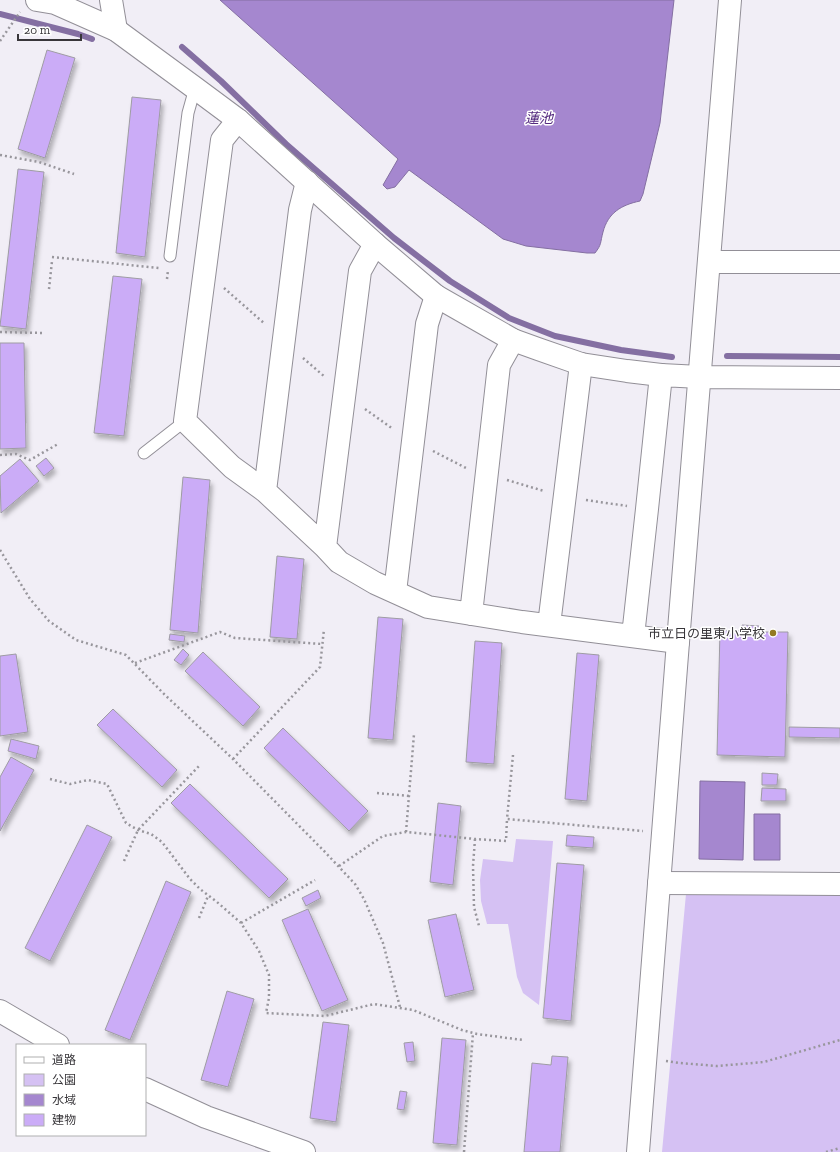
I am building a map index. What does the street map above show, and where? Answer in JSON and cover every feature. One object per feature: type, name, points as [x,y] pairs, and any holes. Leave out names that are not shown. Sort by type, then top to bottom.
[{"type":"street","points":[[111,0],[116,30]]},
{"type":"street","points":[[638,1152],[730,0]]},
{"type":"street","points":[[29,6],[55,4],[116,30],[238,120],[375,244],[436,296],[513,340],[581,364],[661,375],[700,377],[840,378]]},
{"type":"street","points":[[238,120],[222,140],[185,421],[232,467],[265,491],[326,547],[339,562],[375,582],[428,607],[678,642]]},
{"type":"street","points":[[265,491],[300,210],[307,182]]},
{"type":"street","points":[[326,547],[360,271],[375,244]]},
{"type":"street","points":[[709,262],[840,262]]},
{"type":"street","points":[[395,592],[427,324],[436,296]]},
{"type":"street","points":[[471,614],[499,365],[513,340]]},
{"type":"street","points":[[549,625],[581,364]]},
{"type":"street","points":[[633,636],[661,375]]},
{"type":"street","points":[[659,883],[840,884]]},
{"type":"street","points":[[0,1011],[56,1044]]},
{"type":"street","points":[[146,1089],[206,1117],[304,1152]]},
{"type":"lane","points":[[170,256],[188,113],[195,88]]},
{"type":"lane","points":[[144,453],[185,421]]},
{"type":"path","points":[[0,40],[29,6]]},
{"type":"path","points":[[0,155],[39,162],[74,174]]},
{"type":"path","points":[[52,257],[169,269]]},
{"type":"path","points":[[49,289],[52,261]]},
{"type":"path","points":[[205,271],[345,394],[413,442],[467,469],[487,475]]},
{"type":"path","points":[[0,332],[43,333]]},
{"type":"path","points":[[0,455],[16,454],[30,460],[58,444]]},
{"type":"path","points":[[0,550],[30,599],[49,621],[76,640],[126,655],[164,694],[233,759],[355,884],[364,899],[383,943],[400,1008]]},
{"type":"path","points":[[233,759],[320,667],[324,629]]},
{"type":"path","points":[[135,663],[220,632],[235,638],[322,644]]},
{"type":"path","points":[[406,832],[414,734]]},
{"type":"path","points":[[339,866],[383,836],[406,832],[506,841],[513,755]]},
{"type":"path","points":[[124,861],[138,830],[199,766]]},
{"type":"path","points":[[50,779],[70,784],[88,780],[107,784],[126,823],[138,830],[151,834],[162,842],[190,879],[241,923],[259,951],[269,975],[269,998],[266,1013],[325,1016],[374,1004],[413,1010],[473,1033],[523,1040]]},
{"type":"path","points":[[377,793],[409,796]]},
{"type":"path","points":[[507,819],[663,832]]},
{"type":"path","points":[[475,839],[473,866],[474,907],[479,926]]},
{"type":"path","points":[[241,923],[315,880]]},
{"type":"path","points":[[199,918],[208,896]]},
{"type":"path","points":[[464,1152],[473,1033]]},
{"type":"path","points":[[646,1058],[717,1066],[764,1062],[840,1040]]},
{"type":"path","points":[[826,1152],[840,1148]]},
{"type":"green space","points":[[516,839],[553,841],[539,1005],[523,993],[517,977],[508,924],[487,924],[481,901],[480,880],[483,859],[513,862]]},
{"type":"green space","points":[[686,894],[840,894],[840,1152],[662,1152]]},
{"type":"water","name":"蓮池","points":[[220,0],[674,0],[660,123],[640,201],[627,205],[616,211],[605,225],[599,247],[595,253],[587,253],[526,246],[503,239],[409,170],[395,187],[387,189],[383,185],[398,159]]},
{"type":"water","points":[[700,781],[745,782],[743,860],[699,859]]},
{"type":"water","points":[[754,814],[780,814],[780,860],[754,860]]},
{"type":"building","points":[[47,50],[75,58],[45,158],[18,149]]},
{"type":"building","points":[[132,97],[161,100],[145,257],[116,253]]},
{"type":"building","points":[[18,169],[44,172],[26,329],[0,326]]},
{"type":"building","points":[[113,276],[142,279],[124,436],[94,433]]},
{"type":"building","points":[[0,343],[24,343],[26,448],[0,449]]},
{"type":"building","points":[[46,458],[54,468],[44,476],[36,466]]},
{"type":"building","points":[[20,459],[39,481],[1,513],[0,476]]},
{"type":"building","points":[[183,477],[210,480],[198,633],[170,630]]},
{"type":"building","points":[[277,556],[304,559],[297,639],[270,637]]},
{"type":"building","points":[[378,617],[403,619],[393,740],[368,738]]},
{"type":"building","points":[[742,625],[759,626],[758,632],[788,632],[785,757],[717,755],[720,630],[742,631]]},
{"type":"building","points":[[170,634],[185,636],[184,642],[169,640]]},
{"type":"building","points":[[475,641],[502,643],[494,764],[466,762]]},
{"type":"building","points":[[183,649],[189,655],[181,665],[174,660]]},
{"type":"building","points":[[203,652],[260,707],[243,726],[185,671]]},
{"type":"building","points":[[577,653],[599,655],[587,801],[565,799]]},
{"type":"building","points":[[16,654],[28,732],[0,736],[0,656]]},
{"type":"building","points":[[113,709],[177,770],[162,787],[97,725]]},
{"type":"building","points":[[789,727],[840,728],[840,738],[789,737]]},
{"type":"building","points":[[283,728],[368,811],[349,831],[264,748]]},
{"type":"building","points":[[11,739],[39,746],[36,759],[8,751]]},
{"type":"building","points":[[11,757],[34,770],[0,831],[0,777]]},
{"type":"building","points":[[762,773],[778,774],[777,785],[762,785]]},
{"type":"building","points":[[190,784],[288,879],[269,898],[171,803]]},
{"type":"building","points":[[762,788],[786,789],[786,801],[761,801]]},
{"type":"building","points":[[438,803],[461,806],[453,885],[430,882]]},
{"type":"building","points":[[87,825],[112,837],[50,961],[25,948]]},
{"type":"building","points":[[567,835],[594,837],[593,848],[566,846]]},
{"type":"building","points":[[557,863],[584,865],[571,1021],[543,1018]]},
{"type":"building","points":[[166,881],[191,892],[130,1040],[105,1030]]},
{"type":"building","points":[[318,890],[321,898],[306,906],[302,898]]},
{"type":"building","points":[[308,909],[348,1000],[322,1011],[282,920]]},
{"type":"building","points":[[456,914],[474,990],[445,997],[428,920]]},
{"type":"building","points":[[227,991],[254,999],[228,1087],[201,1080]]},
{"type":"building","points":[[323,1022],[349,1025],[336,1122],[310,1118]]},
{"type":"building","points":[[442,1038],[466,1040],[457,1145],[433,1143]]},
{"type":"building","points":[[413,1042],[415,1061],[407,1062],[404,1043]]},
{"type":"building","points":[[552,1056],[568,1057],[560,1152],[524,1152],[532,1063],[551,1065]]},
{"type":"building","points":[[400,1091],[407,1092],[404,1110],[397,1109]]},
{"type":"waterway","points":[[0,14],[92,39]]},
{"type":"waterway","points":[[182,47],[221,81],[286,144],[394,238],[450,281],[509,318],[555,336],[621,350],[672,357]]},
{"type":"waterway","points":[[727,356],[840,357]]},
{"type":"place","name":"市立日の里東小学校","points":[[773,633]]}]
